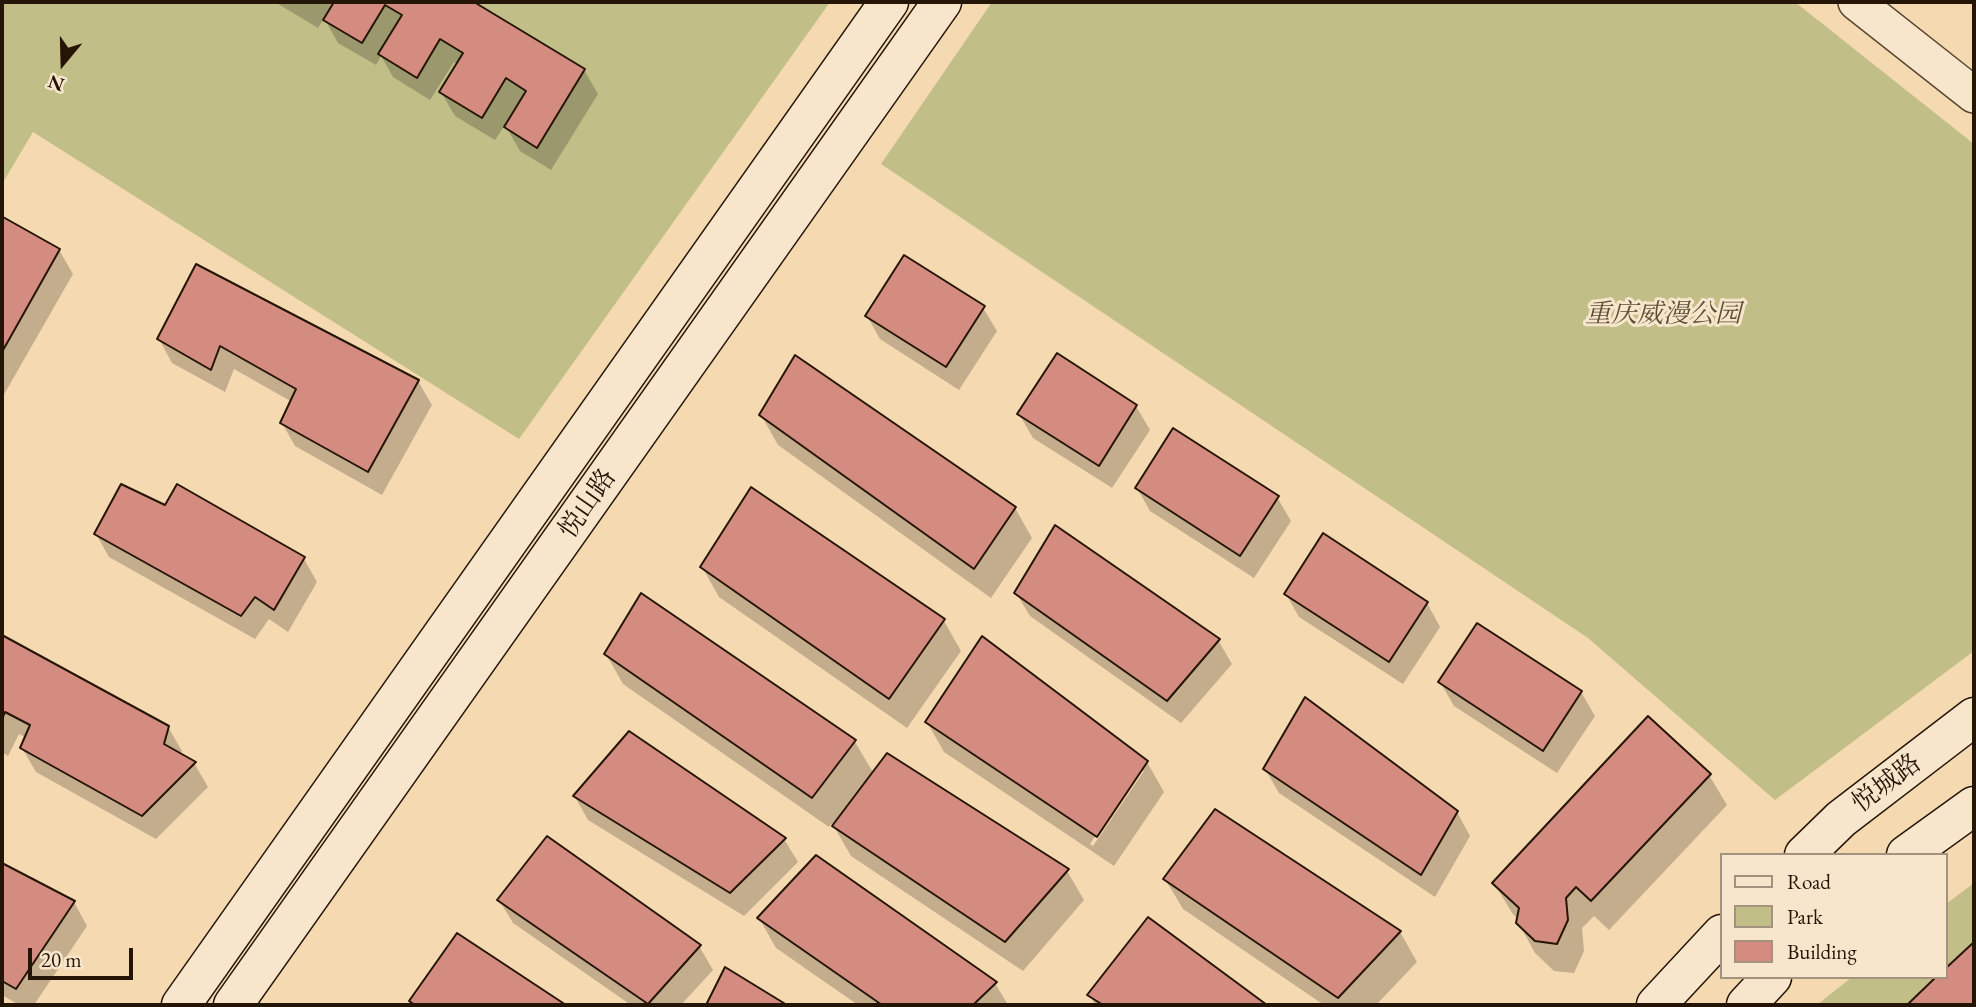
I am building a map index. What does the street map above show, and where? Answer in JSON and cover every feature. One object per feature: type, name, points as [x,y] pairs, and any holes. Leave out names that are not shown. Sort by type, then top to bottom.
[{"type":"main road","name":"悦山路","points":[[181,1005],[889,2]]},
{"type":"main road","name":"悦山路","points":[[233,1005],[942,2]]},
{"type":"main road","name":"悦城路","points":[[1806,853],[1842,819],[1974,717]]},
{"type":"main road","points":[[1909,853],[1974,806]]},
{"type":"main road","points":[[1656,1005],[1720,936]]},
{"type":"main road","points":[[1746,1005],[1770,979]]},
{"type":"street","points":[[1856,2],[1974,95]]},
{"type":"green space","points":[[2,2],[830,2],[519,439],[33,132],[2,184]]},
{"type":"green space","name":"重庆威漫公园","points":[[992,2],[1795,2],[1974,144],[1974,651],[1775,800],[1588,638],[881,164]]},
{"type":"green space","points":[[1974,883],[1974,1005],[1817,1005],[1850,979],[1948,979],[1948,902]]},
{"type":"building","points":[[334,2],[474,2],[585,69],[537,148],[504,127],[526,91],[506,78],[482,118],[439,92],[463,53],[440,39],[417,78],[378,54],[402,15],[385,5],[362,43],[323,20]]},
{"type":"building","points":[[3,217],[60,249],[2,352],[2,220]]},
{"type":"building","points":[[904,255],[985,306],[946,367],[865,316]]},
{"type":"building","points":[[196,264],[419,380],[368,472],[280,423],[296,389],[220,346],[211,370],[157,339]]},
{"type":"building","points":[[1057,353],[1137,405],[1099,466],[1017,414]]},
{"type":"building","points":[[795,355],[1016,507],[974,569],[759,415]]},
{"type":"building","points":[[1173,428],[1279,496],[1240,556],[1135,488]]},
{"type":"building","points":[[121,484],[165,505],[177,484],[305,557],[274,610],[255,597],[241,616],[94,534]]},
{"type":"building","points":[[751,487],[945,619],[889,699],[700,567]]},
{"type":"building","points":[[1055,525],[1220,639],[1167,701],[1014,593]]},
{"type":"building","points":[[1323,533],[1428,602],[1389,662],[1284,594]]},
{"type":"building","points":[[641,593],[856,740],[812,798],[604,654]]},
{"type":"building","points":[[1477,623],[1582,691],[1543,751],[1438,682]]},
{"type":"building","points":[[2,635],[169,726],[164,744],[196,762],[142,816],[20,748],[30,725],[5,712],[2,719]]},
{"type":"building","points":[[982,636],[1148,761],[1097,837],[925,722]]},
{"type":"building","points":[[1305,697],[1458,811],[1421,875],[1263,769]]},
{"type":"building","points":[[1648,716],[1711,774],[1591,901],[1576,887],[1566,898],[1568,920],[1557,944],[1535,941],[1516,923],[1519,908],[1492,883]]},
{"type":"building","points":[[629,731],[786,838],[730,893],[573,796]]},
{"type":"building","points":[[887,753],[1069,869],[1005,942],[832,826]]},
{"type":"building","points":[[1215,809],[1401,931],[1338,998],[1163,879]]},
{"type":"building","points":[[547,836],[701,945],[648,1004],[497,900]]},
{"type":"building","points":[[816,855],[997,982],[973,1005],[882,1005],[757,918]]},
{"type":"building","points":[[2,863],[75,901],[16,989],[2,981]]},
{"type":"building","points":[[1148,917],[1267,1005],[1103,1005],[1087,995]]},
{"type":"building","points":[[457,933],[566,1005],[415,1005],[409,1001]]},
{"type":"building","points":[[1974,942],[1974,1005],[1907,1005],[1934,979],[1948,979],[1948,966]]},
{"type":"building","points":[[725,967],[787,1005],[706,1005]]}]
